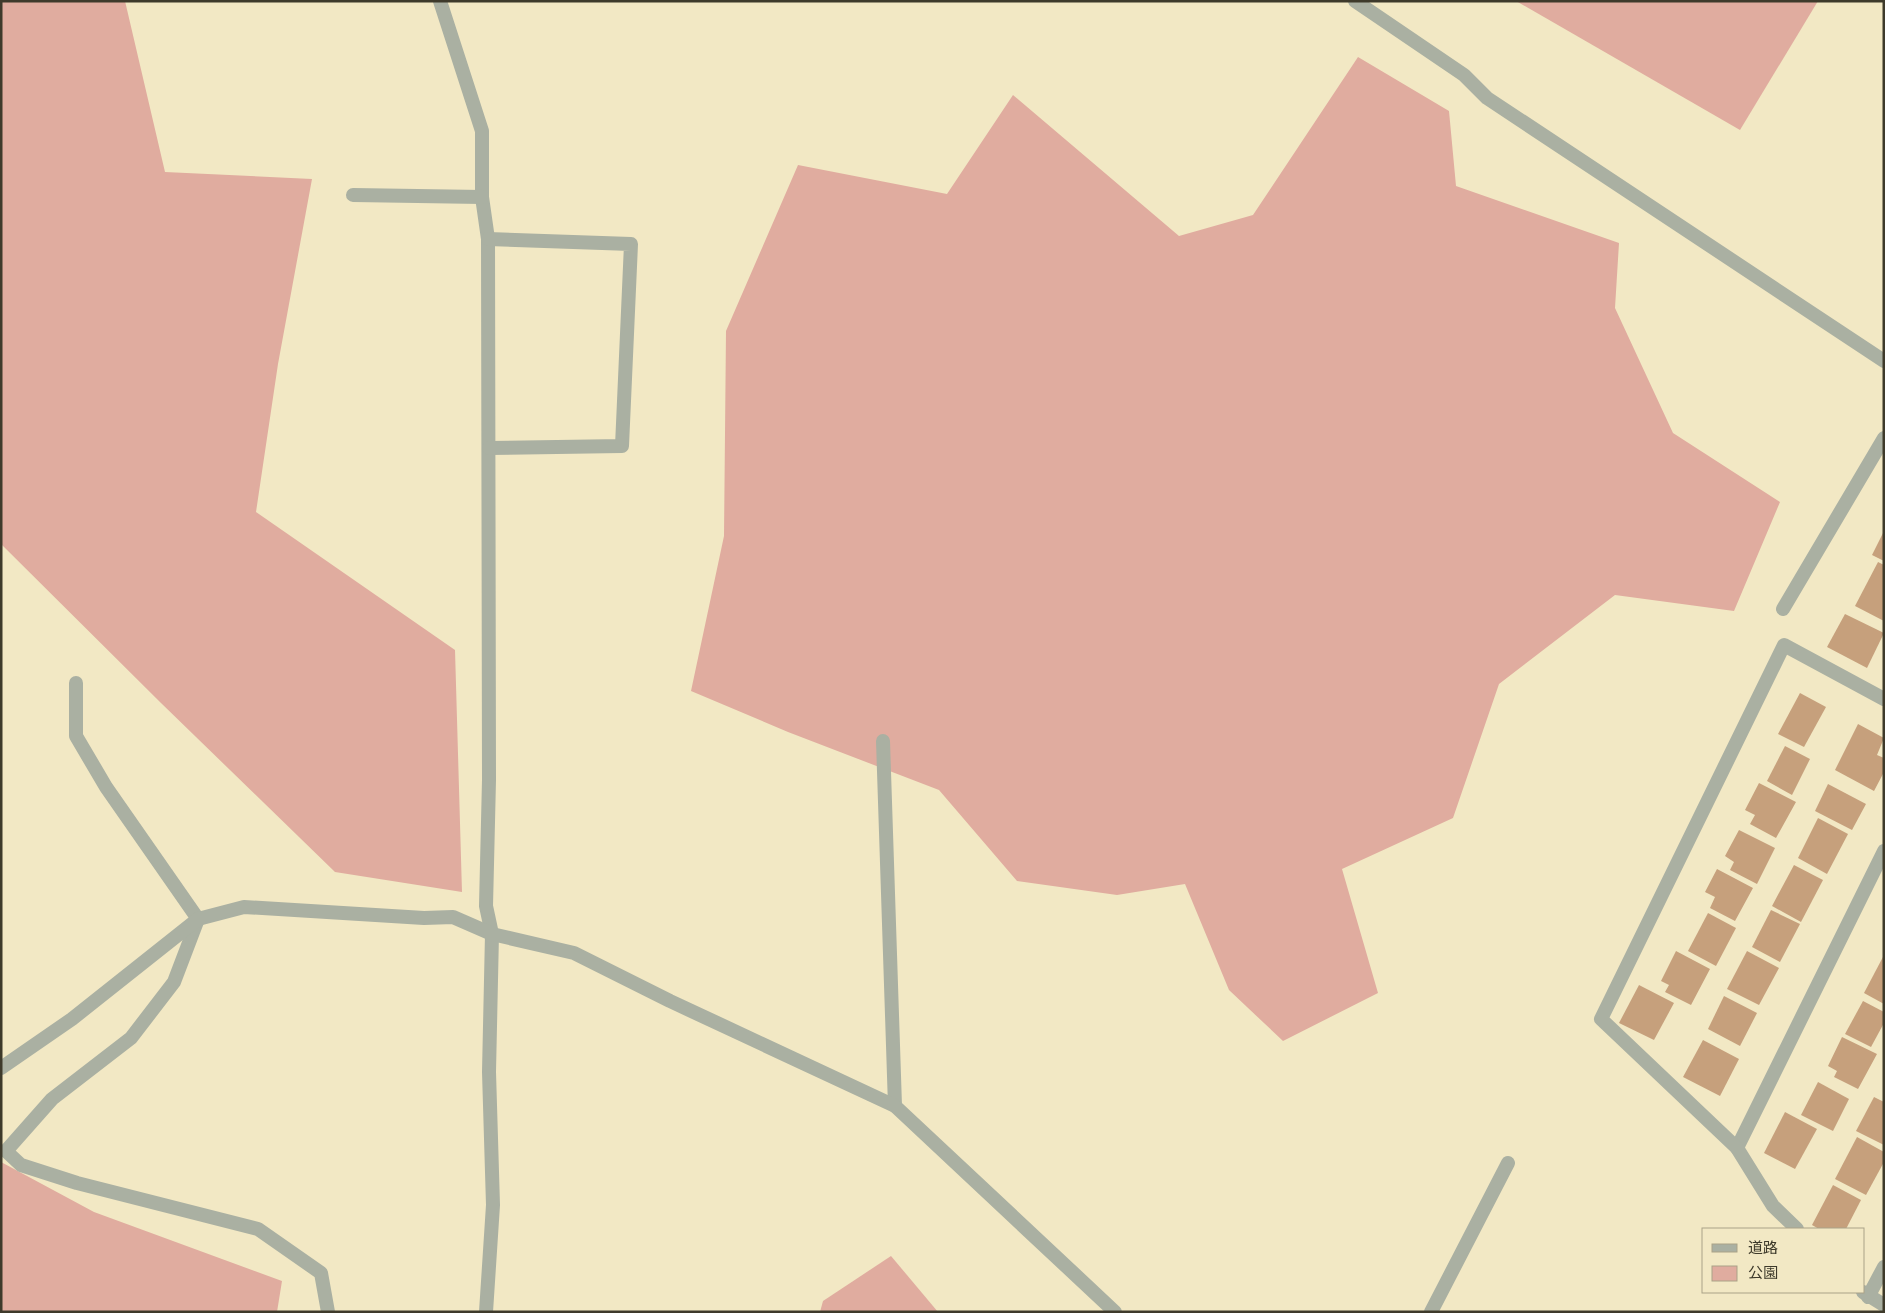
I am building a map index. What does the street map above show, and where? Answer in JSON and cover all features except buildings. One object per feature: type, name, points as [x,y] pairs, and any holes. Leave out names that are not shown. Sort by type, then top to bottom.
[{"type":"street","points":[[440,1],[482,131],[482,197],[488,239],[489,448],[486,906],[492,934],[489,1072],[493,1205],[486,1312]]},
{"type":"street","points":[[1355,1],[1464,75],[1487,98],[1884,361]]},
{"type":"street","points":[[353,195],[482,197]]},
{"type":"street","points":[[488,239],[631,244],[622,446],[489,448]]},
{"type":"street","points":[[1783,609],[1884,438]]},
{"type":"street","points":[[1796,1228],[1773,1206],[1737,1148],[1601,1019],[1784,645],[1884,699]]},
{"type":"street","points":[[76,683],[76,736],[106,787],[198,919]]},
{"type":"street","points":[[883,741],[895,1106]]},
{"type":"street","points":[[1737,1148],[1884,851]]},
{"type":"street","points":[[1,1068],[72,1019],[198,919],[244,907],[424,918],[453,917],[492,934],[574,953],[670,1001],[895,1106],[1115,1312]]},
{"type":"street","points":[[198,919],[174,982],[131,1038],[52,1099],[6,1151],[21,1165],[77,1183],[258,1229],[321,1272],[328,1312]]},
{"type":"street","points":[[1431,1312],[1508,1163]]},
{"type":"street","points":[[1884,1267],[1865,1295],[1884,1305]]},
{"type":"green space","points":[[1,1],[125,1],[165,172],[312,179],[278,364],[256,512],[455,650],[462,892],[335,872],[1,544]]},
{"type":"green space","points":[[1516,1],[1818,1],[1740,130]]},
{"type":"green space","points":[[1358,57],[1449,111],[1456,186],[1619,243],[1615,308],[1673,433],[1780,502],[1734,611],[1615,595],[1499,684],[1453,818],[1342,869],[1378,993],[1283,1041],[1229,990],[1185,884],[1117,895],[1017,881],[939,790],[788,732],[691,691],[724,536],[726,331],[798,165],[947,194],[1013,95],[1179,236],[1253,215]]},
{"type":"green space","points":[[1,1162],[94,1212],[282,1281],[277,1312],[1,1312]]},
{"type":"green space","points":[[891,1256],[938,1312],[820,1312],[823,1301]]}]
